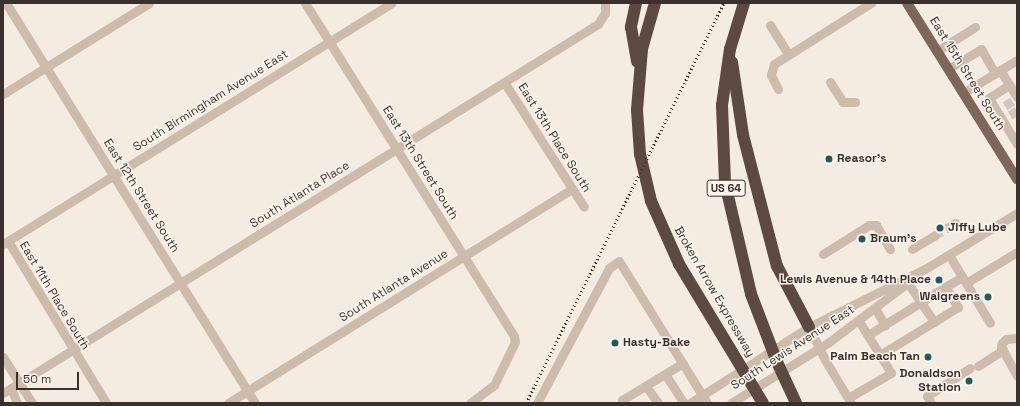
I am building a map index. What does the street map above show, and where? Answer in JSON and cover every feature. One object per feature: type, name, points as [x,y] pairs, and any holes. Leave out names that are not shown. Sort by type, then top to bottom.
[{"type":"highway","points":[[636,3],[631,27],[639,71]]},
{"type":"highway","name":"Broken Arrow Expressway","points":[[654,3],[639,71],[637,110],[639,143],[645,175],[656,216],[668,244],[763,403]]},
{"type":"highway","name":"Broken Arrow Expressway","points":[[744,3],[730,49],[722,112],[725,183],[742,262],[762,323],[794,400]]},
{"type":"highway","points":[[730,49],[738,114],[777,266],[809,327]]},
{"type":"main road","name":"East 15th Street South","points":[[907,3],[1017,179]]},
{"type":"street","name":"East 12th Street South","points":[[6,3],[255,403]]},
{"type":"street","points":[[3,94],[149,3]]},
{"type":"street","name":"East 13th Street South","points":[[305,3],[514,336],[515,342],[494,385],[470,403]]},
{"type":"street","name":"South Birmingham Avenue East","points":[[5,243],[391,3]]},
{"type":"street","name":"South Atlanta Place","points":[[6,388],[20,382],[598,24],[605,13],[605,3]]},
{"type":"street","points":[[778,89],[771,75],[771,68],[788,54],[871,3]]},
{"type":"street","points":[[770,25],[788,54]]},
{"type":"street","points":[[937,52],[975,27]]},
{"type":"street","points":[[948,69],[981,49],[1009,85],[1016,98]]},
{"type":"street","points":[[963,93],[1017,60]]},
{"type":"street","name":"East 13th Place South","points":[[504,82],[584,207]]},
{"type":"street","points":[[830,82],[843,102],[855,102]]},
{"type":"street","points":[[1009,85],[989,98],[1017,144]]},
{"type":"street","points":[[996,111],[1005,106]]},
{"type":"street","points":[[1002,120],[1010,115]]},
{"type":"street","name":"South Atlanta Avenue","points":[[228,403],[572,189]]},
{"type":"street","name":"South Lewis Avenue East","points":[[690,403],[809,327],[925,269],[1017,213]]},
{"type":"street","points":[[823,254],[869,225],[876,225],[890,249]]},
{"type":"street","points":[[912,249],[934,236]]},
{"type":"street","name":"East 11th Place South","points":[[5,243],[106,403]]},
{"type":"street","points":[[868,335],[945,287],[964,280],[1017,252]]},
{"type":"street","points":[[949,255],[990,323]]},
{"type":"street","points":[[537,403],[609,268],[619,260],[702,394],[706,403]]},
{"type":"street","name":"South Lewis Avenue East","points":[[731,403],[819,349],[859,321],[925,269]]},
{"type":"street","points":[[908,283],[934,322]]},
{"type":"street","points":[[880,355],[958,307],[945,287]]},
{"type":"street","points":[[875,308],[884,325]]},
{"type":"street","points":[[809,327],[819,349],[849,401],[891,373],[859,321]]},
{"type":"street","points":[[1017,338],[1011,337],[1002,343],[1003,350],[1017,376]]},
{"type":"street","points":[[931,403],[926,396],[1003,350]]},
{"type":"street","points":[[3,357],[32,403]]},
{"type":"street","points":[[623,403],[622,400],[683,363]]},
{"type":"street","points":[[665,374],[684,403]]},
{"type":"street","points":[[646,386],[658,403]]},
{"type":"street","points":[[6,388],[17,403]]},
{"type":"tunnel","points":[[1005,106],[1014,100]]},
{"type":"tunnel","points":[[1010,115],[1017,111]]},
{"type":"tunnel","points":[[934,236],[950,226]]},
{"type":"railway","points":[[526,403],[724,3]]},
{"type":"place","name":"Reasor's","points":[[829,159]]},
{"type":"place","name":"Jiffy Lube","points":[[940,228]]},
{"type":"place","name":"Braum's","points":[[862,239]]},
{"type":"place","name":"Lewis Avenue & 14th Place","points":[[939,280]]},
{"type":"place","name":"Walgreens","points":[[988,297]]},
{"type":"place","name":"Hasty-Bake","points":[[615,343]]},
{"type":"place","name":"Palm Beach Tan","points":[[928,357]]},
{"type":"place","name":"Donaldson Station","points":[[969,381]]}]
